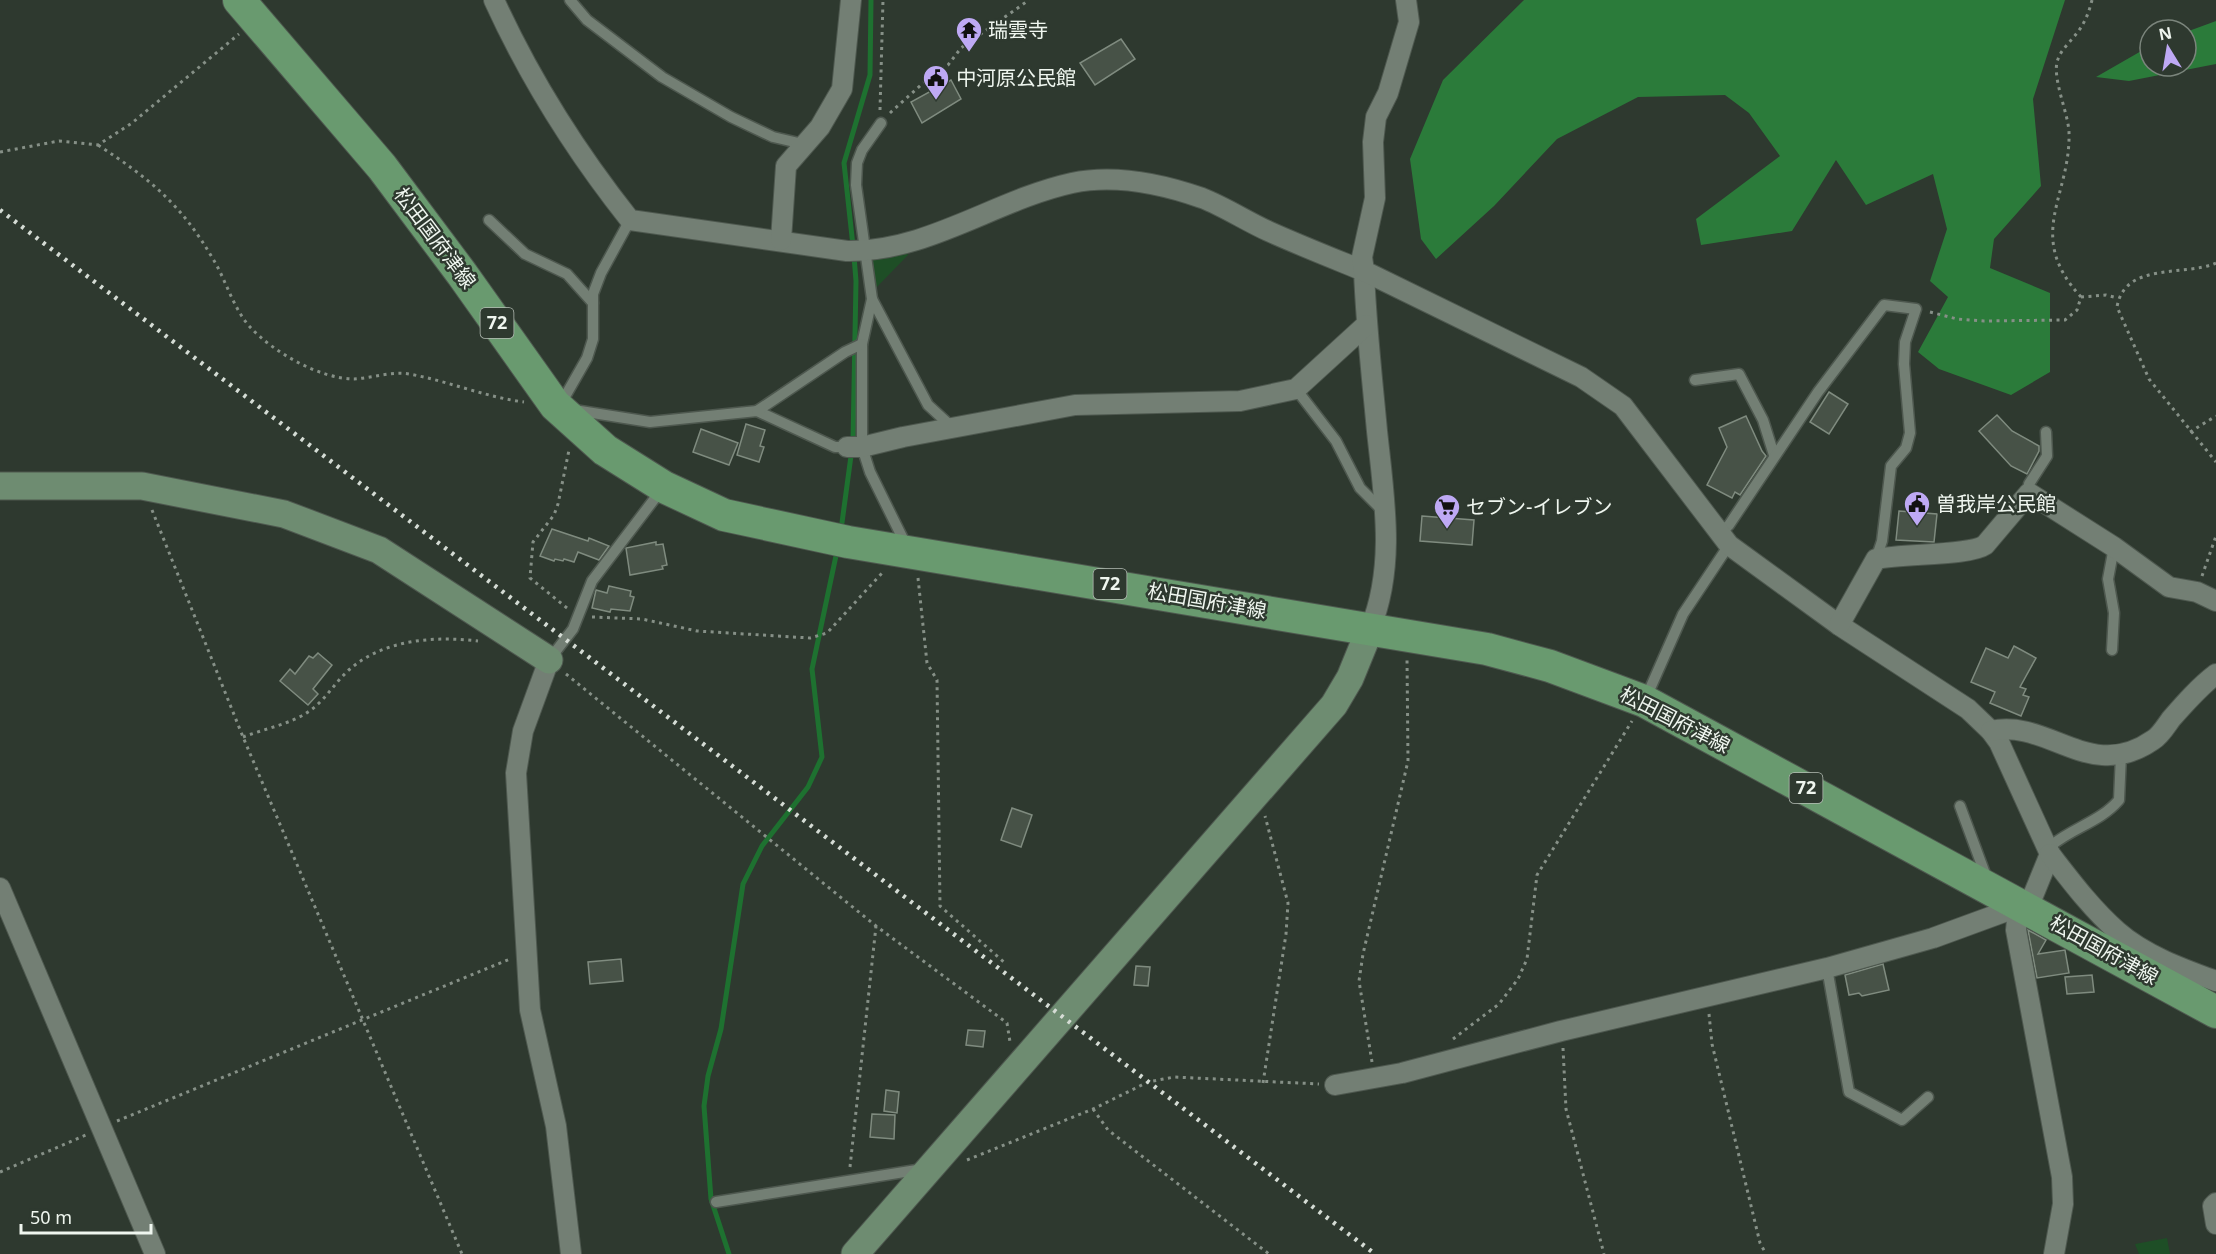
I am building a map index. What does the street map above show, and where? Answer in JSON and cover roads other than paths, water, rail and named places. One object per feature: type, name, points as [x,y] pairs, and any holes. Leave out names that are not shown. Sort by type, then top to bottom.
[{"type":"main road","name":"松田国府津線","points":[[248,10],[381,167],[563,411],[605,450],[664,487],[724,515],[840,540],[1486,649],[1550,666],[1644,702],[2028,908],[2216,1012]]},
{"type":"street","points":[[494,0],[519,56],[560,123],[630,220],[847,251],[867,251],[950,230],[1015,202],[1073,183],[1116,180],[1156,186],[1203,199],[1267,231],[1364,271],[1581,377],[1623,406],[1724,539],[1839,626],[1968,709],[1991,731],[1999,742],[2050,854],[2084,897],[2117,931],[2185,970],[2216,981]]},
{"type":"street","points":[[781,240],[786,166],[831,112],[842,89],[851,0]]},
{"type":"street","points":[[855,1254],[1334,705],[1350,678],[1379,607],[1386,562],[1386,513],[1366,325],[1362,257],[1375,198],[1373,142],[1376,117],[1388,93],[1409,22],[1406,0]]},
{"type":"street","points":[[856,447],[1075,405],[1240,401],[1296,389],[1366,325]]},
{"type":"street","points":[[0,486],[142,486],[284,514],[379,550],[549,660],[523,731],[516,773],[530,1010],[556,1126],[572,1254]]},
{"type":"street","points":[[1839,626],[1876,559],[1914,553],[1976,551],[1985,545],[2029,493],[2114,547],[2169,587],[2197,592],[2216,601]]},
{"type":"street","points":[[1991,731],[2017,728],[2083,753],[2121,755],[2154,740],[2187,700],[2216,674]]},
{"type":"street","points":[[2050,854],[2028,908],[2017,920],[2016,930],[2062,1177],[2063,1204],[2054,1254]]},
{"type":"street","points":[[0,888],[155,1254]]},
{"type":"street","points":[[1335,1084],[1375,1079],[1560,1031],[1827,968],[1933,938],[2004,912],[2028,908]]},
{"type":"street","points":[[2216,1203],[2213,1206],[2216,1224]]},
{"type":"lane","points":[[570,0],[587,20],[662,77],[731,117],[773,137],[803,144]]},
{"type":"lane","points":[[880,123],[862,150],[857,163],[856,185],[872,299],[862,344],[856,447],[909,552]]},
{"type":"lane","points":[[489,220],[525,254],[567,274],[593,303]]},
{"type":"lane","points":[[630,220],[601,273],[593,303],[593,339],[563,411],[650,422],[757,411],[845,352],[862,344]]},
{"type":"lane","points":[[872,299],[928,405],[953,428]]},
{"type":"lane","points":[[1644,702],[1683,614],[1724,539],[1728,525],[1774,455],[1884,305],[1916,309],[1905,342],[1904,364],[1910,433],[1906,448],[1891,466],[1882,541],[1876,559]]},
{"type":"lane","points":[[1695,380],[1739,374],[1763,420],[1774,455]]},
{"type":"lane","points":[[1296,389],[1336,441],[1360,488],[1386,513]]},
{"type":"lane","points":[[757,411],[835,447],[856,447]]},
{"type":"lane","points":[[2029,493],[2029,484],[2047,456],[2046,432]]},
{"type":"lane","points":[[549,660],[573,629],[592,581],[664,487]]},
{"type":"lane","points":[[2112,650],[2114,613],[2108,579],[2114,547]]},
{"type":"lane","points":[[2050,854],[2052,845],[2058,840],[2102,817],[2119,800],[2121,755]]},
{"type":"lane","points":[[1960,806],[1990,888]]},
{"type":"lane","points":[[1827,968],[1849,1092],[1902,1120],[1928,1096]]},
{"type":"lane","points":[[716,1202],[928,1168]]},
{"type":"waterway","points":[[853,246],[844,163],[870,75],[871,0]]},
{"type":"waterway","points":[[841,530],[853,441],[856,281],[854,256]]},
{"type":"waterway","points":[[729,1254],[711,1199],[704,1106],[708,1076],[721,1029],[743,884],[762,846],[808,787],[822,757],[812,669],[837,551]]},
{"type":"railway","points":[[0,210],[1375,1254]]},
{"type":"place","name":"瑞雲寺","points":[[969,53]]},
{"type":"place","name":"中河原公民館","points":[[936,101]]},
{"type":"place","name":"曽我岸公民館","points":[[1917,527]]},
{"type":"place","name":"セブン-イレブン","points":[[1447,530]]}]
